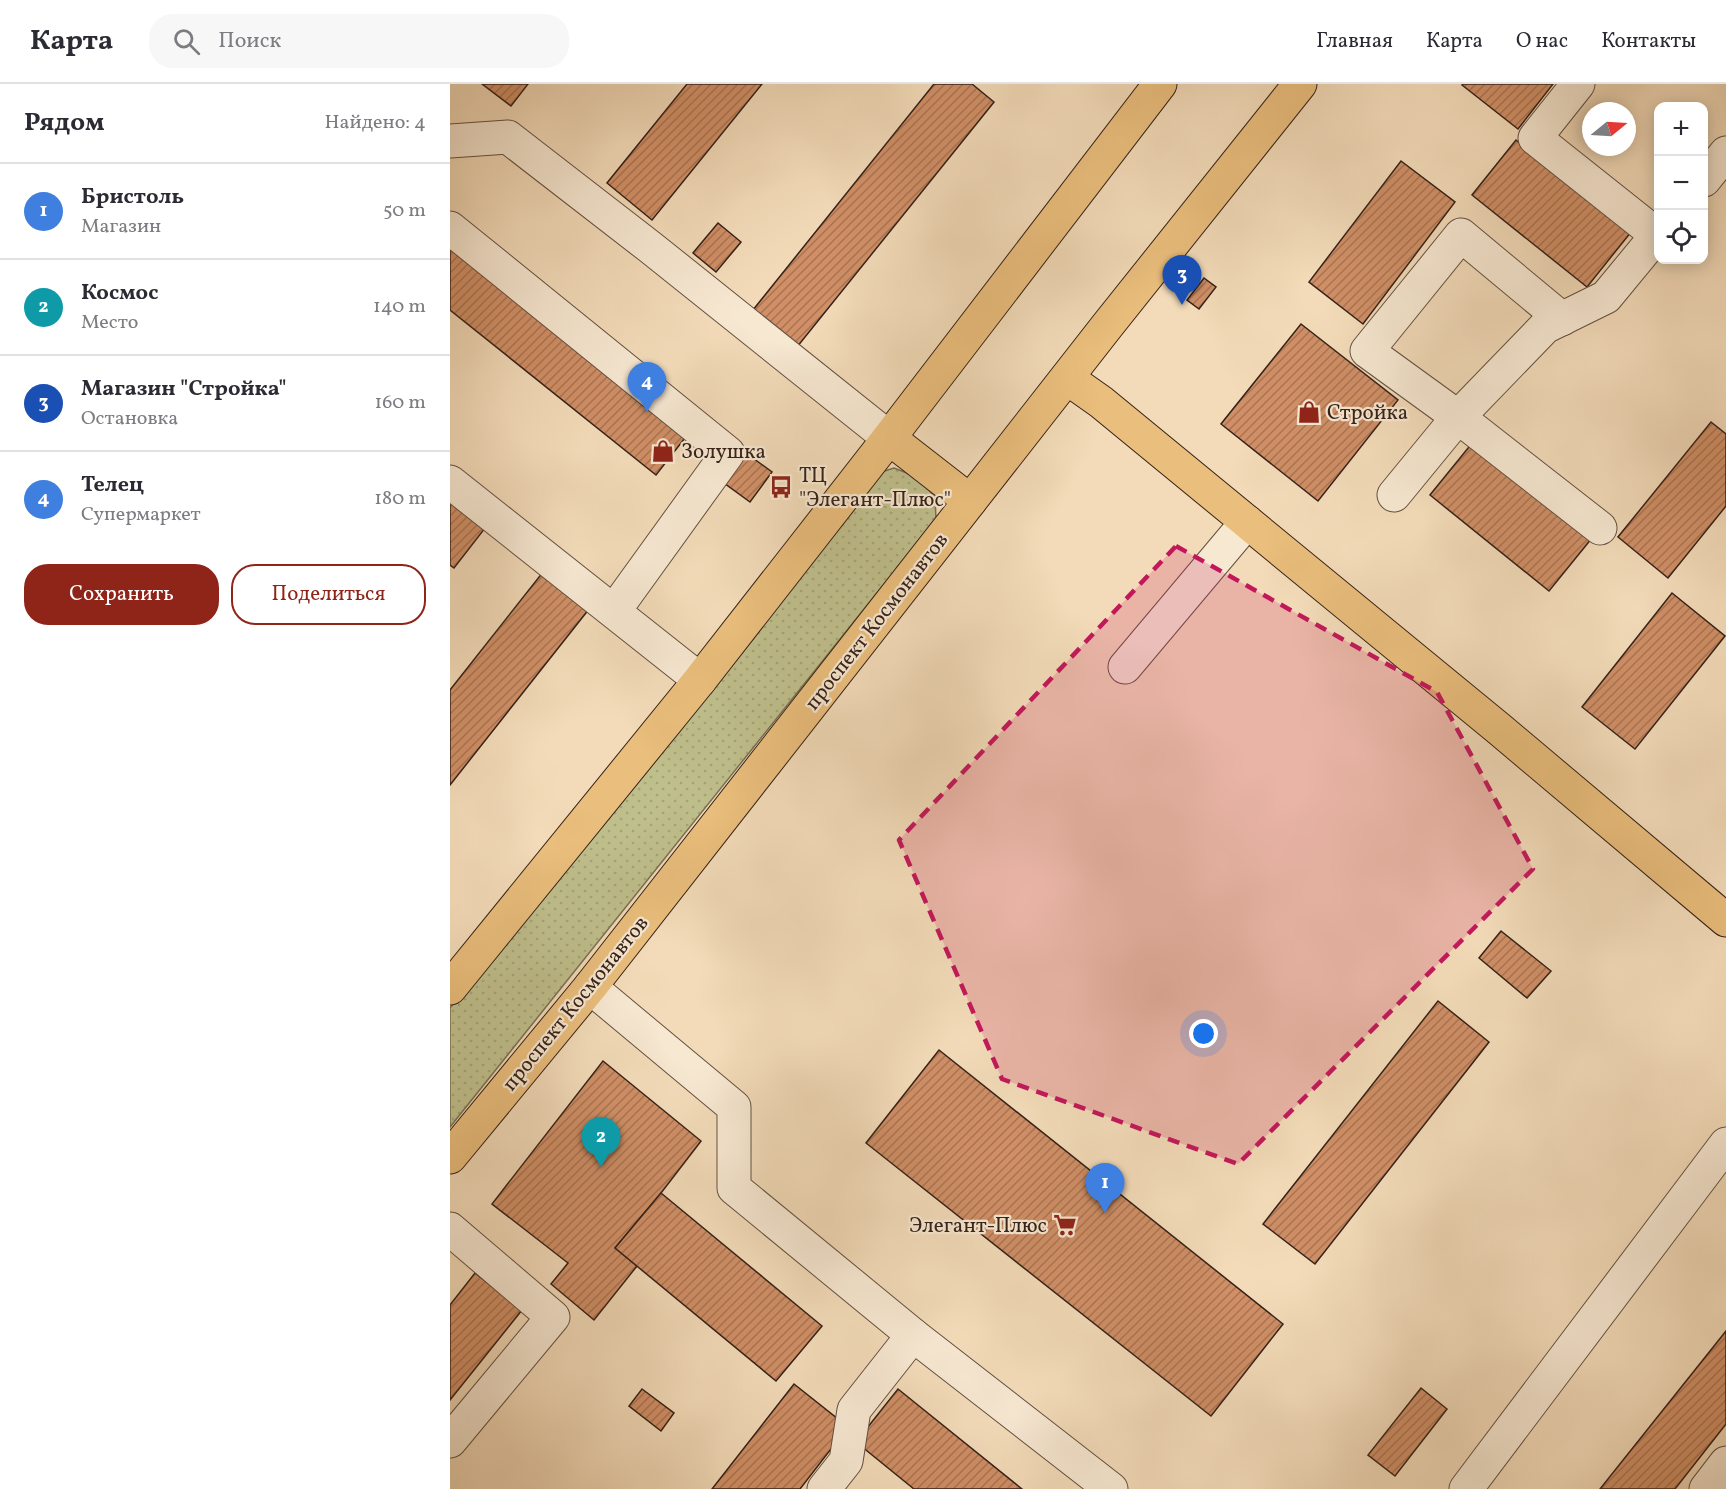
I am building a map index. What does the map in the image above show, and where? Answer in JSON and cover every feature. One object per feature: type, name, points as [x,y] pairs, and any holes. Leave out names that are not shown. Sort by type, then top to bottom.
[{"type":"main road","points":[[450,988],[700,681],[1160,84]]},
{"type":"main road","name":"проспект Космонавтов","points":[[450,1157],[590,987],[1115,316],[1300,84]]},
{"type":"main road","points":[[1068,378],[1101,402],[1498,728],[1726,920]]},
{"type":"main road","points":[[889,438],[970,501]]},
{"type":"street","points":[[1578,84],[1535,138],[1654,232]]},
{"type":"street","points":[[450,141],[508,137],[889,438]]},
{"type":"street","points":[[1708,175],[1726,153]]},
{"type":"street","points":[[450,228],[728,453],[614,611]]},
{"type":"street","points":[[1562,319],[1461,235],[1367,351],[1458,417],[1600,528]]},
{"type":"street","points":[[1394,495],[1458,417],[1545,327],[1606,297],[1654,240]]},
{"type":"street","points":[[450,482],[700,681]]},
{"type":"street","points":[[1125,667],[1247,522]]},
{"type":"street","points":[[590,987],[734,1107],[734,1188],[913,1335],[1111,1489]]},
{"type":"street","points":[[1470,1488],[1726,1144]]},
{"type":"street","points":[[450,1229],[553,1317],[450,1442]]},
{"type":"street","points":[[824,1489],[846,1461],[854,1410],[913,1335]]},
{"type":"street","points":[[1706,1489],[1726,1463]]},
{"type":"highlighted area","points":[[1176,546],[1437,692],[1533,869],[1238,1164],[1002,1079],[899,840]]},
{"type":"green space","points":[[894,468],[917,477],[935,497],[936,519],[450,1127],[450,1008],[878,473]]},
{"type":"building","points":[[482,84],[528,84],[511,106]]},
{"type":"building","points":[[687,84],[762,84],[652,220],[607,183]]},
{"type":"building","points":[[934,84],[972,84],[994,102],[793,352],[749,315]]},
{"type":"building","points":[[1463,84],[1553,84],[1518,129]]},
{"type":"building","points":[[1516,140],[1631,232],[1587,287],[1472,195]]},
{"type":"building","points":[[1401,161],[1455,202],[1363,324],[1309,282]]},
{"type":"building","points":[[718,223],[741,242],[716,272],[693,253]]},
{"type":"building","points":[[450,243],[688,434],[656,475],[450,310]]},
{"type":"building","points":[[1204,278],[1216,287],[1199,309],[1187,300]]},
{"type":"building","name":"Стройка","points":[[1301,324],[1398,400],[1318,501],[1221,424]]},
{"type":"building","points":[[1711,422],[1726,434],[1726,506],[1668,578],[1618,537]]},
{"type":"building","points":[[1477,437],[1596,533],[1549,591],[1430,495]]},
{"type":"building","points":[[746,453],[772,472],[750,502],[724,483]]},
{"type":"building","points":[[450,493],[489,523],[454,568],[450,565]]},
{"type":"building","points":[[543,572],[589,609],[450,785],[450,690]]},
{"type":"building","points":[[1672,593],[1725,636],[1635,749],[1582,707]]},
{"type":"building","points":[[1501,931],[1551,971],[1527,998],[1479,958]]},
{"type":"building","points":[[1438,1001],[1489,1042],[1315,1264],[1263,1224]]},
{"type":"building","name":"Элегант-Плюс","points":[[939,1050],[1283,1324],[1211,1416],[866,1143]]},
{"type":"building","points":[[603,1061],[701,1141],[615,1248],[637,1266],[594,1320],[551,1284],[568,1263],[492,1204]]},
{"type":"building","points":[[661,1193],[822,1326],[776,1381],[615,1248]]},
{"type":"building","points":[[475,1273],[522,1310],[450,1400],[450,1305]]},
{"type":"building","points":[[1726,1331],[1726,1424],[1675,1489],[1600,1489]]},
{"type":"building","points":[[794,1384],[848,1427],[800,1489],[712,1489]]},
{"type":"building","points":[[1421,1388],[1447,1409],[1395,1476],[1368,1455]]},
{"type":"building","points":[[642,1389],[674,1413],[661,1431],[629,1406]]},
{"type":"building","points":[[898,1389],[1022,1489],[914,1489],[856,1442]]},
{"type":"place","name":"Магазин \"Стройка\"","points":[[1182,305]]},
{"type":"place","name":"Телец","points":[[647,412]]},
{"type":"place","name":"Стройка","points":[[1309,412]]},
{"type":"place","name":"Золушка","points":[[663,451]]},
{"type":"place","name":"ТЦ \"Элегант-Плюс\"","points":[[781,487]]},
{"type":"place","name":"Космос","points":[[601,1167]]},
{"type":"place","name":"Бристоль","points":[[1105,1213]]},
{"type":"place","name":"Элегант-Плюс","points":[[1065,1225]]}]
